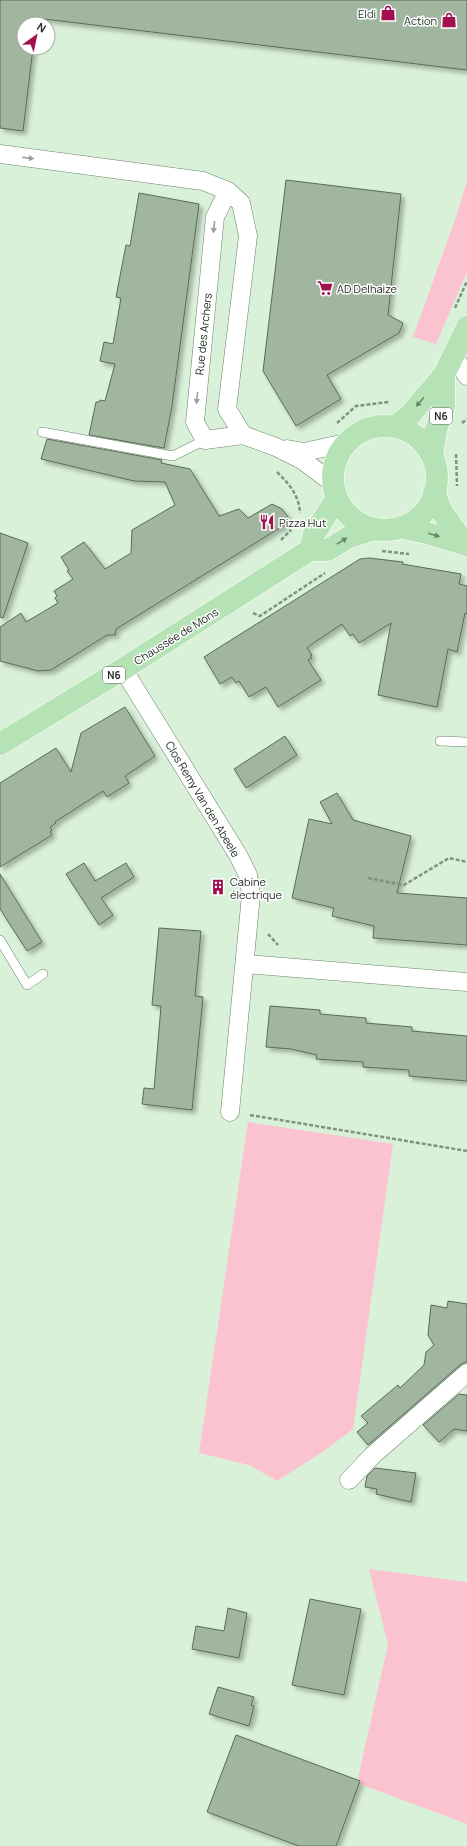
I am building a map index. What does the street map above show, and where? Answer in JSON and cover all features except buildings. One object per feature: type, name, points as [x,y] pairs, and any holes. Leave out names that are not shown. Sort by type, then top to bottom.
[{"type":"main road","name":"N6","points":[[394,427],[408,416],[444,375],[467,327]]},
{"type":"main road","name":"N6","points":[[432,456],[436,430],[444,406],[444,375]]},
{"type":"main road","points":[[380,426],[394,427],[406,430],[417,437],[426,446],[432,456],[436,480],[434,492],[430,504],[422,514],[412,522],[400,527],[375,529],[359,523],[346,512],[335,491],[333,469],[338,455],[346,443],[365,429],[380,426]]},
{"type":"main road","points":[[310,550],[314,534],[335,491]]},
{"type":"main road","points":[[434,492],[442,512],[467,545]]},
{"type":"main road","points":[[400,527],[427,533],[467,545]]},
{"type":"main road","name":"Chaussée de Mons","points":[[0,744],[123,669],[310,550],[328,550],[349,537],[375,529]]},
{"type":"street","points":[[0,154],[203,181],[228,191],[241,203],[248,236],[227,409],[243,435]]},
{"type":"street","name":"Rue des Archers","points":[[205,440],[195,422],[215,217],[228,191]]},
{"type":"street","points":[[453,355],[467,376]]},
{"type":"street","points":[[205,440],[243,435],[276,447],[302,460],[335,491]]},
{"type":"street","points":[[276,447],[304,452],[346,443]]},
{"type":"street","name":"Clos Remy Van den Abeele","points":[[123,669],[238,855],[248,875],[251,895],[246,964],[230,1112]]},
{"type":"street","points":[[246,964],[467,982]]},
{"type":"street","points":[[349,1480],[373,1455],[467,1373]]},
{"type":"lane","points":[[42,432],[173,456],[205,440]]},
{"type":"lane","points":[[440,740],[467,742]]},
{"type":"lane","points":[[0,940],[27,985],[43,974]]},
{"type":"path","points":[[455,309],[467,281]]},
{"type":"path","points":[[458,427],[467,419]]},
{"type":"path","points":[[456,446],[457,492]]},
{"type":"path","points":[[379,551],[414,554]]},
{"type":"path","points":[[227,603],[260,616],[331,569]]},
{"type":"path","points":[[368,878],[404,885],[449,858],[467,862]]},
{"type":"path","points":[[230,1112],[467,1151]]},
{"type":"shaded area","points":[[467,181],[467,272],[436,344],[413,337],[456,217]]},
{"type":"shaded area","points":[[248,1122],[393,1144],[353,1429],[324,1451],[277,1481],[249,1465],[199,1453]]},
{"type":"shaded area","points":[[369,1569],[467,1582],[467,1824],[357,1783],[388,1644]]},
{"type":"place","name":"Eldi","points":[[388,13]]},
{"type":"place","name":"Action","points":[[449,20]]},
{"type":"place","name":"AD Delhaize","points":[[325,288]]},
{"type":"place","name":"Pizza Hut","points":[[267,522]]},
{"type":"place","name":"Cabine électrique","points":[[218,887]]}]
